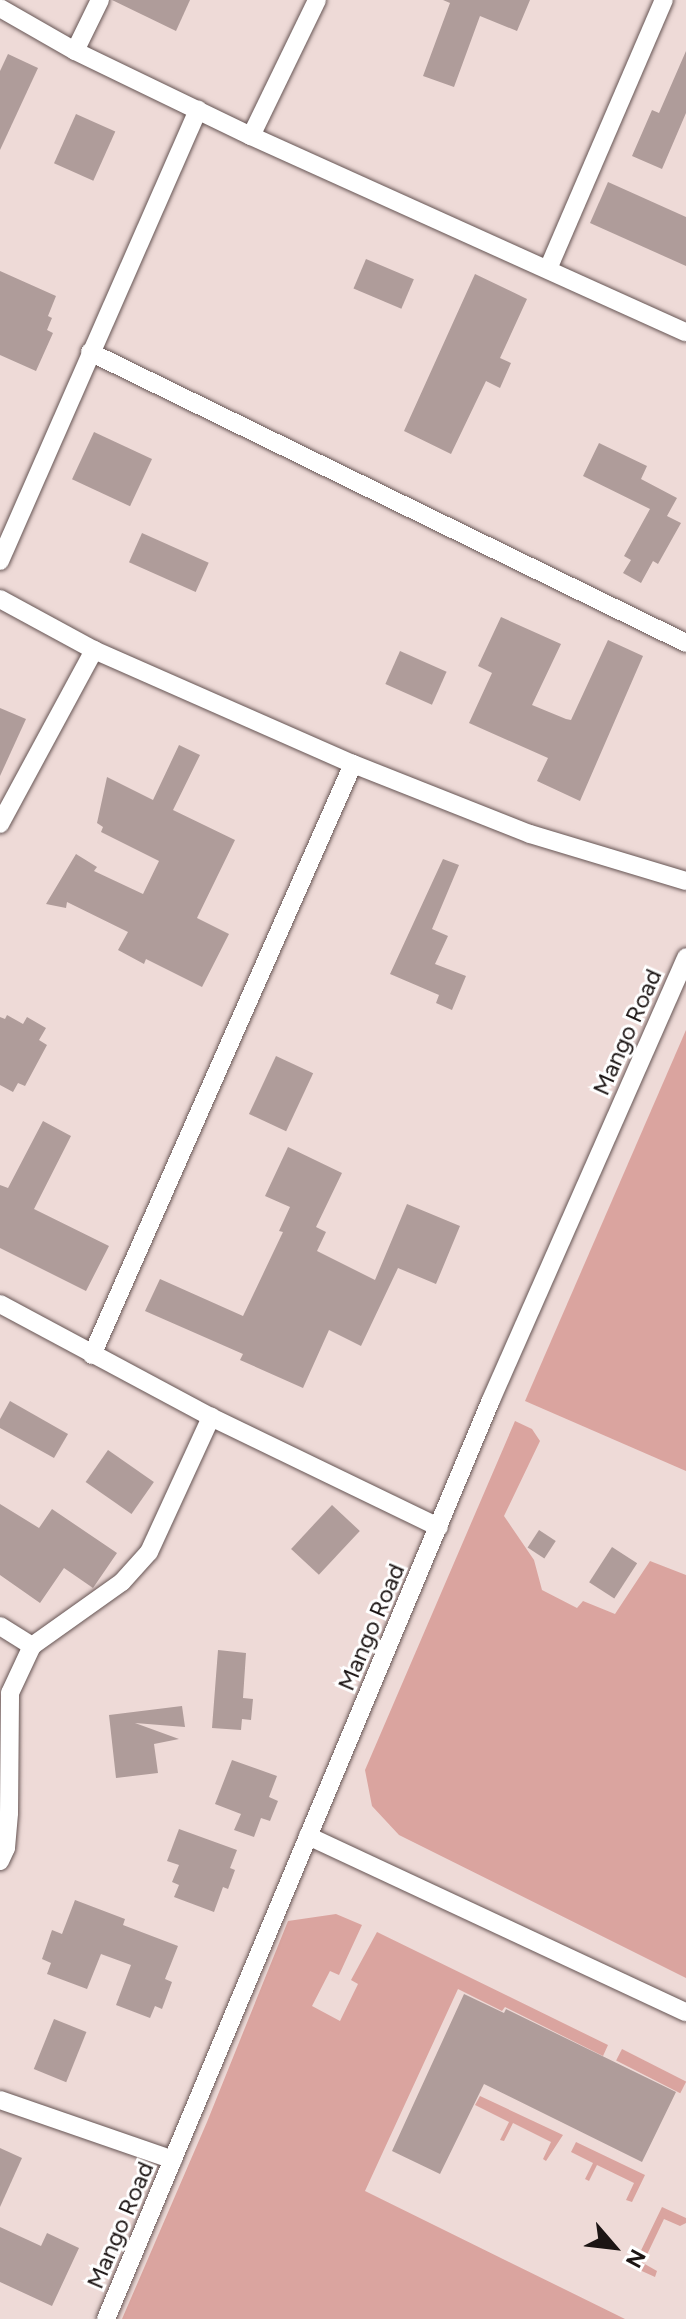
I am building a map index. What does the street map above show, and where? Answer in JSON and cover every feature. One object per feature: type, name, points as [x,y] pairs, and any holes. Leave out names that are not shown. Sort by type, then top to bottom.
[{"type":"street","points":[[75,51],[100,0]]},
{"type":"street","points":[[251,136],[317,0]]},
{"type":"street","points":[[548,269],[664,0]]},
{"type":"street","points":[[0,8],[75,51],[251,136],[686,332]]},
{"type":"street","points":[[0,561],[198,110]]},
{"type":"street","points":[[90,352],[686,643]]},
{"type":"street","points":[[0,599],[94,650],[353,764],[530,834],[686,881]]},
{"type":"street","points":[[0,824],[94,650]]},
{"type":"street","points":[[92,1355],[353,764]]},
{"type":"street","name":"Mango Road","points":[[106,2319],[491,1400],[686,957]]},
{"type":"street","points":[[0,1304],[211,1417],[439,1527]]},
{"type":"street","points":[[0,1861],[6,1848],[9,1813],[10,1693],[32,1646],[122,1582],[149,1552],[211,1417]]},
{"type":"street","points":[[0,1626],[32,1646]]},
{"type":"street","points":[[308,1836],[686,2012]]},
{"type":"street","points":[[0,2100],[173,2160]]},
{"type":"shaded area","points":[[686,1030],[686,1471],[525,1401]]},
{"type":"shaded area","points":[[515,1421],[532,1429],[540,1441],[504,1516],[534,1560],[542,1590],[577,1608],[583,1601],[615,1614],[650,1561],[686,1575],[686,1978],[399,1835],[372,1806],[365,1770]]},
{"type":"shaded area","points":[[336,1914],[362,1925],[339,1975],[330,1971],[312,2006],[340,2021],[358,1984],[351,1980],[377,1932],[608,2045],[603,2056],[505,2007],[502,2011],[458,1989],[365,2191],[625,2319],[122,2319],[207,2122],[288,1921]]},
{"type":"shaded area","points":[[622,2049],[686,2082],[680,2093],[616,2061]]},
{"type":"shaded area","points":[[480,2096],[563,2135],[546,2161],[543,2159],[551,2142],[513,2123],[504,2141],[500,2140],[509,2122],[475,2105]]},
{"type":"shaded area","points":[[576,2142],[645,2175],[632,2202],[626,2200],[634,2183],[597,2165],[589,2181],[585,2179],[593,2163],[571,2152]]},
{"type":"shaded area","points":[[662,2207],[686,2218],[686,2223],[680,2226],[664,2219],[643,2263],[657,2271],[655,2277],[633,2267]]},
{"type":"building","points":[[112,0],[190,0],[176,31]]},
{"type":"building","points":[[443,0],[530,0],[517,31],[480,16],[454,87],[423,76],[450,3]]},
{"type":"building","points":[[686,51],[686,113],[662,169],[632,156],[652,110],[659,113]]},
{"type":"building","points":[[8,54],[38,68],[0,150],[0,71]]},
{"type":"building","points":[[76,114],[115,131],[93,181],[54,163]]},
{"type":"building","points":[[608,182],[686,217],[686,266],[590,223]]},
{"type":"building","points":[[366,259],[414,279],[401,309],[353,288]]},
{"type":"building","points":[[0,271],[56,296],[48,316],[52,318],[47,330],[53,333],[36,371],[0,355]]},
{"type":"building","points":[[475,274],[527,299],[500,358],[511,363],[500,388],[486,381],[451,454],[404,431]]},
{"type":"building","points":[[94,432],[152,459],[130,506],[72,479]]},
{"type":"building","points":[[599,443],[647,466],[641,479],[677,498],[667,516],[681,523],[658,564],[653,561],[641,583],[623,573],[631,560],[624,556],[650,509],[583,476]]},
{"type":"building","points":[[142,533],[209,563],[196,592],[129,562]]},
{"type":"building","points":[[501,617],[561,644],[532,705],[566,719],[571,720],[608,640],[643,656],[580,801],[537,781],[548,758],[469,723],[492,673],[478,666]]},
{"type":"building","points":[[400,651],[447,672],[432,705],[385,684]]},
{"type":"building","points":[[0,708],[26,719],[0,776]]},
{"type":"building","points":[[179,745],[200,755],[173,810],[235,840],[197,918],[229,934],[202,987],[146,959],[144,964],[118,950],[128,932],[67,902],[66,908],[46,904],[76,854],[97,867],[94,871],[143,894],[159,861],[101,832],[103,827],[97,823],[107,777],[153,800]]},
{"type":"building","points":[[443,859],[459,865],[432,929],[448,936],[435,964],[466,976],[452,1010],[436,1003],[439,995],[390,974]]},
{"type":"building","points":[[7,1015],[23,1024],[27,1017],[46,1028],[39,1040],[47,1045],[25,1086],[18,1083],[13,1092],[0,1085],[0,1017],[5,1019]]},
{"type":"building","points":[[276,1056],[313,1073],[286,1131],[249,1114]]},
{"type":"building","points":[[43,1121],[71,1136],[34,1209],[109,1246],[86,1291],[0,1248],[0,1185],[8,1188]]},
{"type":"building","points":[[288,1147],[342,1173],[316,1227],[326,1232],[317,1251],[375,1280],[407,1204],[460,1226],[436,1284],[398,1268],[361,1346],[329,1330],[303,1388],[240,1360],[243,1354],[145,1311],[160,1279],[243,1316],[283,1232],[279,1231],[290,1207],[265,1196]]},
{"type":"building","points":[[10,1401],[68,1434],[54,1458],[0,1428],[0,1419]]},
{"type":"building","points":[[108,1450],[154,1482],[132,1514],[86,1482]]},
{"type":"building","points":[[0,1504],[39,1528],[52,1509],[117,1553],[93,1588],[64,1568],[40,1603],[0,1575]]},
{"type":"building","points":[[332,1505],[360,1531],[319,1575],[291,1549]]},
{"type":"building","points":[[539,1530],[556,1541],[544,1559],[528,1548]]},
{"type":"building","points":[[612,1547],[637,1563],[614,1599],[589,1582]]},
{"type":"building","points":[[218,1650],[246,1653],[243,1698],[253,1699],[251,1720],[242,1719],[241,1730],[212,1728]]},
{"type":"building","points":[[182,1706],[185,1727],[135,1723],[179,1739],[154,1744],[158,1773],[116,1778],[109,1715]]},
{"type":"building","points":[[232,1760],[277,1776],[269,1797],[278,1801],[270,1821],[261,1818],[254,1837],[234,1830],[241,1814],[215,1804]]},
{"type":"building","points":[[179,1829],[237,1850],[230,1868],[235,1870],[228,1889],[223,1887],[214,1912],[174,1897],[179,1885],[172,1882],[179,1865],[167,1861]]},
{"type":"building","points":[[75,1900],[125,1919],[123,1925],[178,1946],[165,1979],[172,1982],[162,2009],[155,2006],[150,2018],[116,2005],[131,1965],[101,1954],[87,1989],[47,1974],[51,1963],[42,1959],[52,1930],[62,1934]]},
{"type":"building","points":[[464,1994],[504,2013],[506,2009],[676,2092],[642,2162],[484,2084],[440,2174],[392,2151]]},
{"type":"building","points":[[54,2019],[86,2032],[66,2082],[34,2069]]},
{"type":"building","points":[[0,2148],[22,2158],[0,2207]]},
{"type":"building","points":[[0,2227],[41,2246],[47,2233],[79,2248],[52,2306],[0,2282]]}]
